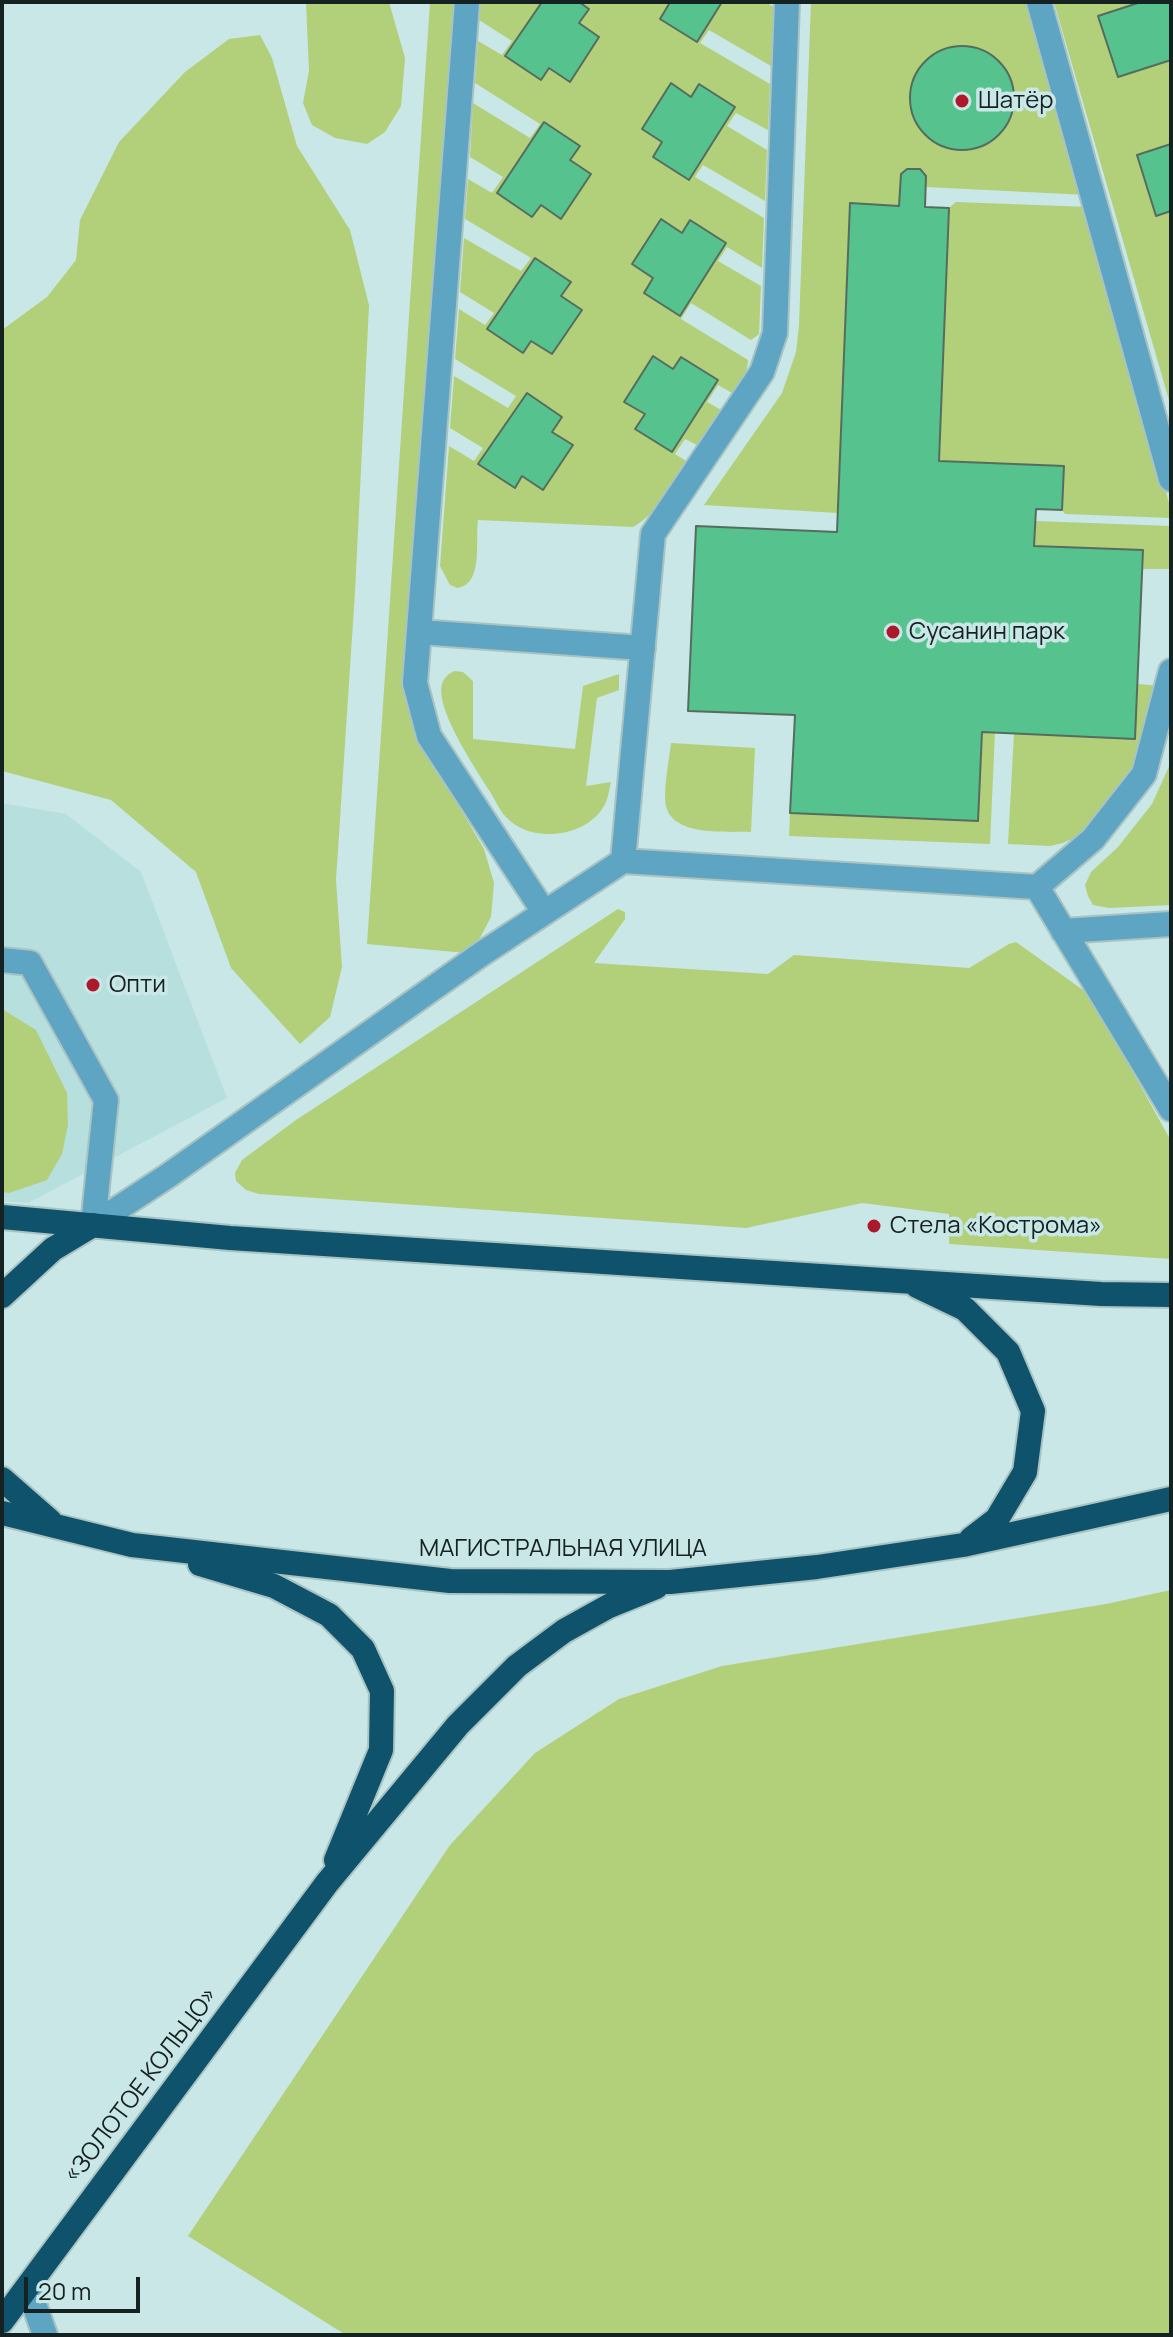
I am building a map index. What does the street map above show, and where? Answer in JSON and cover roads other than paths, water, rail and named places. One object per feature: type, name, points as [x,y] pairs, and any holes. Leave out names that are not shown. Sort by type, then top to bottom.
[{"type":"highway","points":[[2,1217],[230,1238],[1101,1294],[1171,1295]]},
{"type":"highway","points":[[2,1296],[53,1249],[93,1225]]},
{"type":"highway","points":[[905,1281],[965,1309],[1008,1352],[1033,1411],[1025,1472],[997,1519],[963,1545]]},
{"type":"highway","points":[[2,1479],[55,1526]]},
{"type":"highway","name":"МАГИСТРАЛЬНАЯ УЛИЦА","points":[[2,1513],[132,1545],[450,1581],[670,1582],[817,1567],[963,1545],[1171,1499]]},
{"type":"highway","name":"«ЗОЛОТОЕ КОЛЬЦО»","points":[[132,1545],[274,1586],[329,1615],[363,1649],[382,1691],[381,1750],[327,1883]]},
{"type":"highway","name":"«ЗОЛОТОЕ КОЛЬЦО»","points":[[2,2321],[327,1883],[458,1725],[517,1666],[564,1631],[609,1606],[670,1582]]},
{"type":"lane","points":[[467,2],[415,683],[429,736],[544,912]]},
{"type":"lane","points":[[623,861],[653,534],[762,372],[775,333],[787,2]]},
{"type":"lane","points":[[1039,2],[1171,479]]},
{"type":"lane","points":[[419,632],[643,648]]},
{"type":"lane","points":[[93,1225],[544,912],[623,861],[1037,887],[1093,839],[1144,774],[1171,671]]},
{"type":"lane","points":[[1037,887],[1171,1109]]},
{"type":"lane","points":[[1063,931],[1171,924]]},
{"type":"lane","points":[[2,960],[30,963],[106,1100],[93,1225]]},
{"type":"lane","points":[[28,2287],[45,2335]]},
{"type":"place","name":"Шатёр","points":[[962,101]]},
{"type":"place","name":"Сусанин парк","points":[[893,632]]},
{"type":"place","name":"Опти","points":[[93,985]]},
{"type":"place","name":"Стела «Кострома»","points":[[874,1226]]}]
